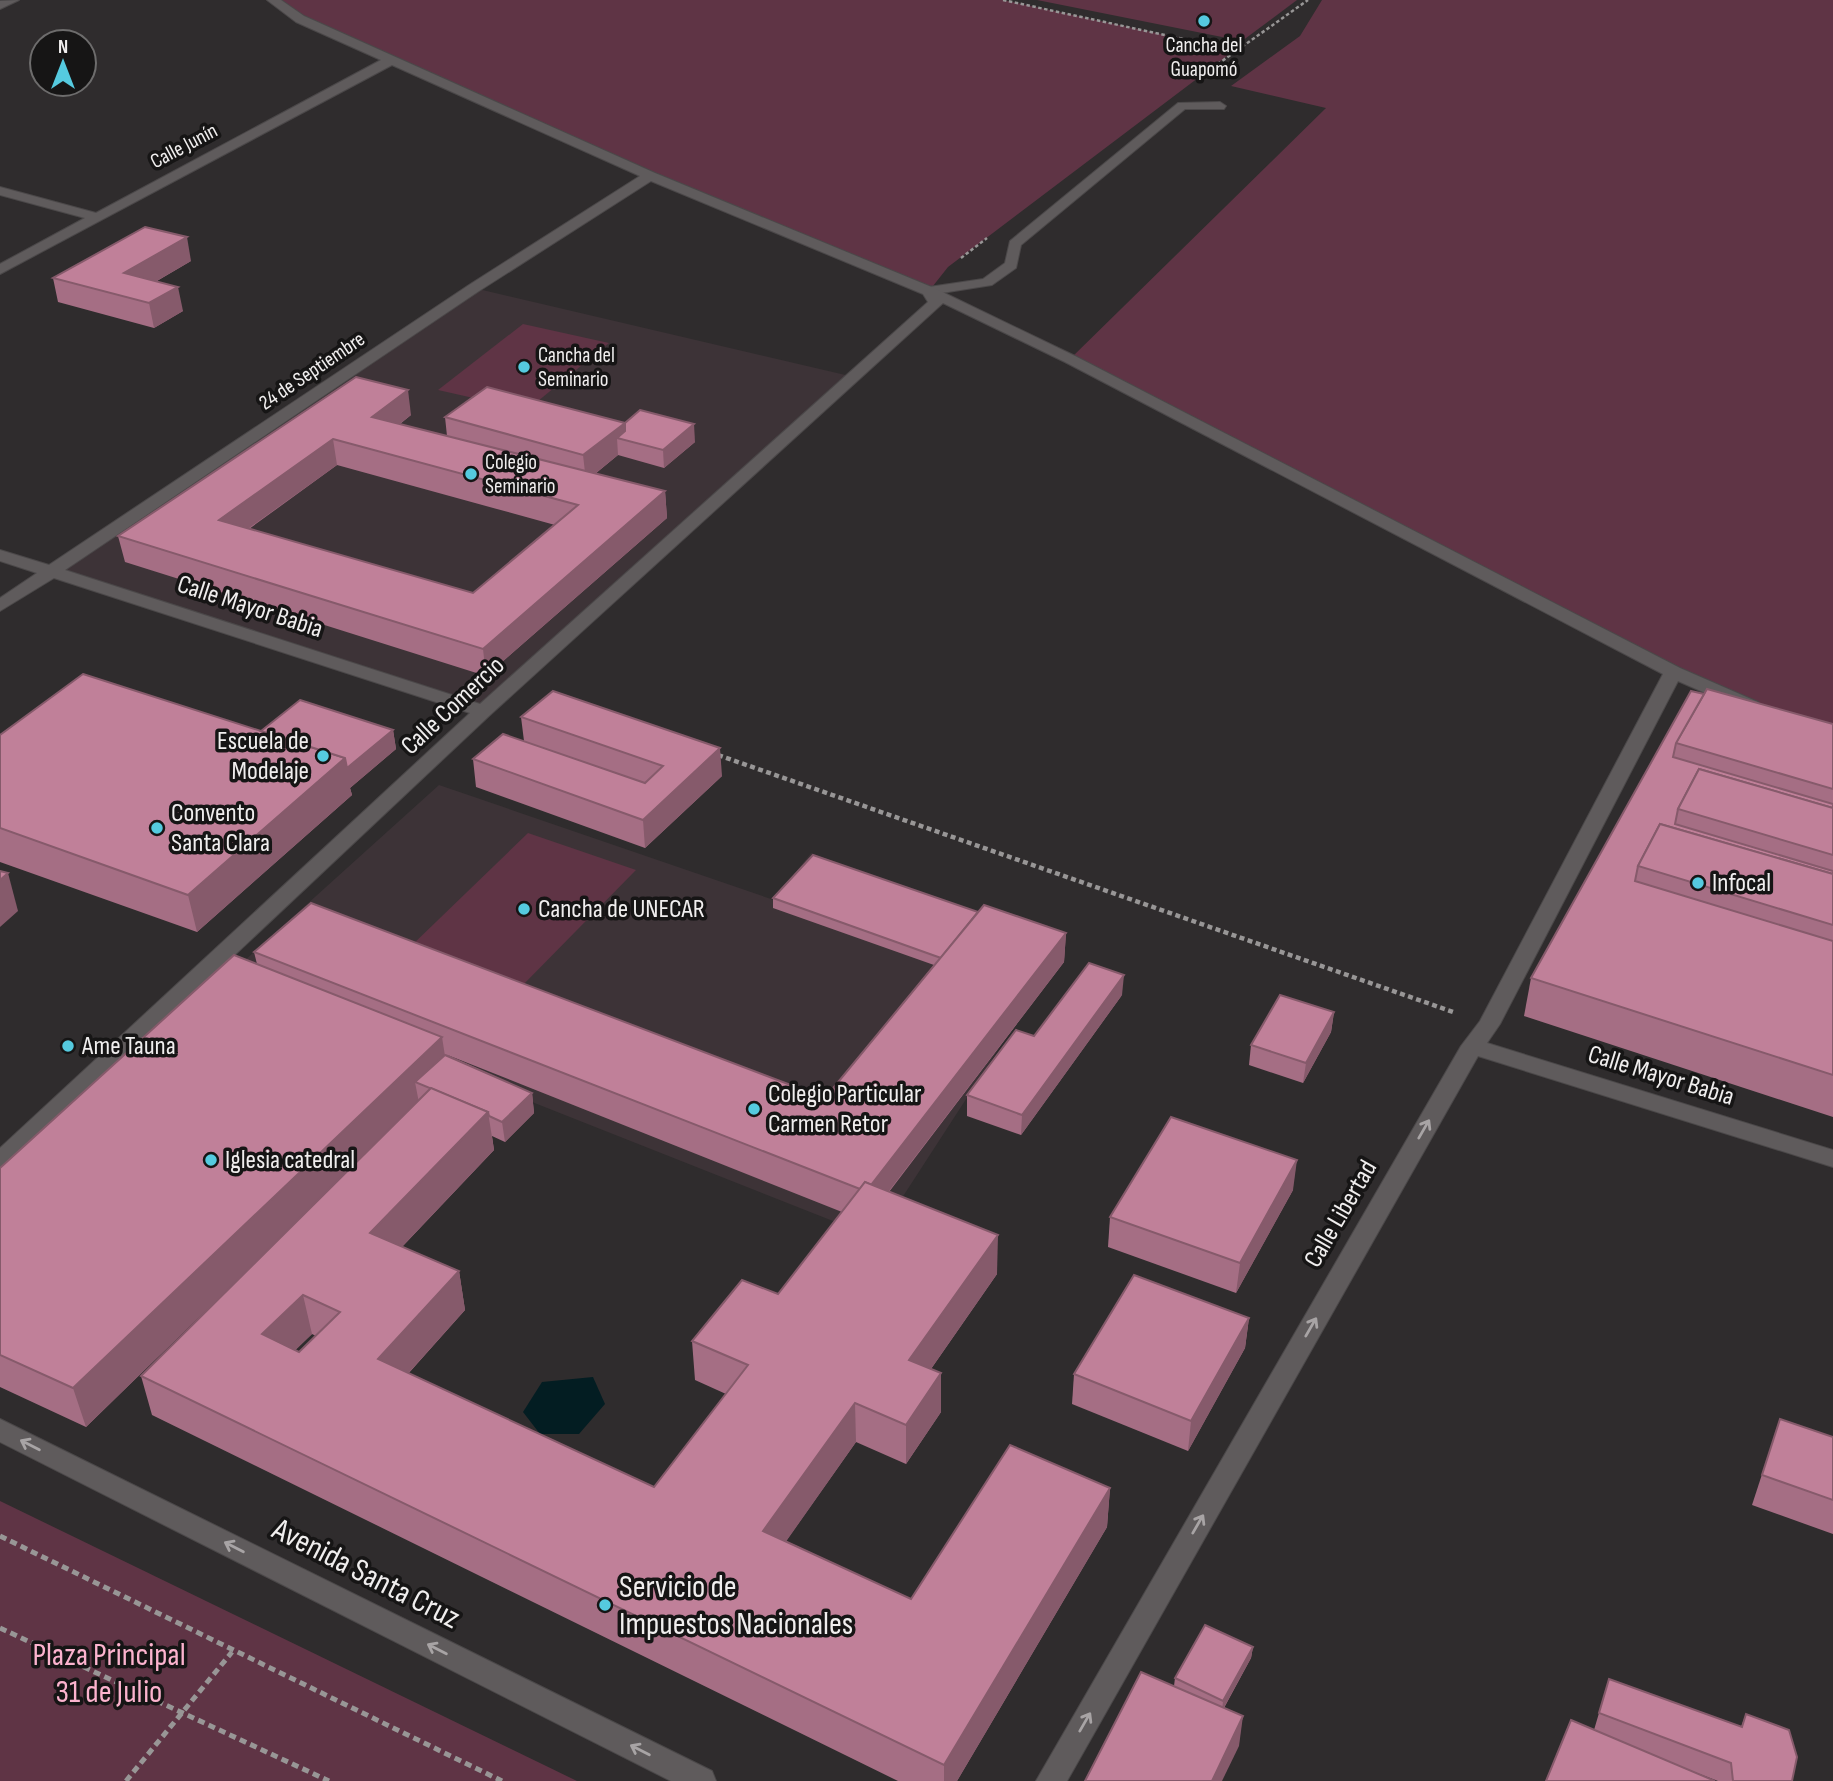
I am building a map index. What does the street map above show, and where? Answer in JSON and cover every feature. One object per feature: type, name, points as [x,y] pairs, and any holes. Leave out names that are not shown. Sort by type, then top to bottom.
[{"type":"street","points":[[0,5],[13,0]]},
{"type":"street","points":[[273,0],[300,19],[389,61],[650,176],[929,291],[1070,359],[1673,672],[1772,715]]},
{"type":"street","name":"Calle Junín","points":[[0,270],[389,61]]},
{"type":"street","name":"24 de Septiembre","points":[[0,606],[474,288],[650,176]]},
{"type":"street","points":[[0,191],[96,217]]},
{"type":"street","name":"Calle Comercio","points":[[0,1162],[483,711],[936,303],[929,291]]},
{"type":"street","name":"Calle Mayor Babia","points":[[0,555],[483,711]]},
{"type":"street","name":"Calle Libertad","points":[[1051,1781],[1472,1046],[1489,1024],[1673,672]]},
{"type":"street","name":"Calle Mayor Babia","points":[[1472,1046],[1833,1159]]},
{"type":"street","name":"Avenida Santa Cruz","points":[[0,1430],[701,1781]]},
{"type":"lane","points":[[929,291],[987,282],[1011,265],[1015,244],[1182,105],[1220,106]]},
{"type":"path","points":[[1003,0],[1235,50]]},
{"type":"path","points":[[1192,83],[1308,0]]},
{"type":"path","points":[[713,753],[1489,1024]]},
{"type":"path","points":[[0,1536],[502,1781]]},
{"type":"path","points":[[0,1628],[329,1781]]},
{"type":"path","points":[[126,1781],[232,1651]]},
{"type":"shaded area","name":"Colegio Seminario","points":[[474,288],[854,377],[483,711],[51,572]]},
{"type":"shaded area","name":"Colegio Particular Carmen Retor","points":[[439,785],[774,900],[811,853],[1064,948],[876,1238],[223,980]]},
{"type":"green space","points":[[273,0],[1003,0],[1235,50],[948,267],[929,291],[389,61]]},
{"type":"green space","name":"Cancha del Guapomó","points":[[1037,0],[1297,0],[1242,41]]},
{"type":"green space","points":[[1322,0],[1833,0],[1833,742],[1673,672],[1070,359],[1326,108],[1231,86],[1300,36]]},
{"type":"green space","name":"Cancha del Seminario","points":[[523,324],[609,343],[527,410],[438,390]]},
{"type":"green space","name":"Cancha de UNECAR","points":[[528,833],[636,870],[520,988],[409,948]]},
{"type":"green space","name":"Plaza Principal 31 de Julio","points":[[0,1501],[577,1781],[0,1781]]},
{"type":"water","points":[[593,1377],[605,1404],[579,1434],[540,1434],[523,1412],[542,1382]]},
{"type":"building","points":[[145,227],[187,237],[124,273],[178,287],[149,303],[53,278]]},
{"type":"building","points":[[356,377],[408,390],[372,417],[665,491],[483,649],[118,536]],"holes":[[[333,439],[578,505],[473,593],[219,520]]]},
{"type":"building","points":[[487,387],[625,423],[583,455],[445,417]]},
{"type":"building","points":[[640,410],[694,424],[663,450],[617,438],[625,431],[625,423]]},
{"type":"building","name":"Convento Santa Clara","points":[[83,674],[345,758],[188,895],[0,828],[0,735]]},
{"type":"building","points":[[1707,689],[1833,724],[1833,789],[1676,743]]},
{"type":"building","points":[[553,691],[720,748],[643,820],[473,759],[503,734],[645,783],[663,766],[521,717]]},
{"type":"building","points":[[1691,691],[1704,694],[1676,743],[1673,757],[1833,804],[1833,808],[1699,769],[1678,809],[1675,824],[1833,871],[1833,874],[1660,824],[1638,866],[1635,881],[1833,941],[1833,1075],[1531,978]]},
{"type":"building","points":[[300,700],[393,730],[347,768],[345,758],[261,731]]},
{"type":"building","points":[[1699,769],[1833,808],[1833,855],[1678,809]]},
{"type":"building","points":[[1660,824],[1833,874],[1833,925],[1638,866]]},
{"type":"building","points":[[813,855],[978,912],[941,958],[773,898]]},
{"type":"building","points":[[0,871],[8,873],[0,880]]},
{"type":"building","points":[[311,903],[825,1098],[984,905],[1066,933],[871,1185],[865,1182],[860,1189],[254,952]]},
{"type":"building","name":"Iglesia catedral","points":[[234,955],[442,1037],[73,1388],[0,1355],[0,1168]]},
{"type":"building","points":[[1089,963],[1124,975],[1022,1115],[967,1095],[1016,1030],[1034,1036]]},
{"type":"building","points":[[1280,995],[1334,1012],[1306,1063],[1251,1045]]},
{"type":"building","points":[[445,1055],[532,1093],[502,1122],[489,1116],[488,1112],[415,1082]]},
{"type":"building","points":[[431,1088],[488,1112],[370,1233],[459,1271],[378,1359],[654,1487],[748,1365],[692,1341],[742,1280],[778,1294],[865,1182],[998,1235],[909,1360],[941,1373],[906,1425],[855,1403],[763,1531],[911,1599],[1010,1445],[1110,1488],[944,1765],[141,1376]],"holes":[[[303,1295],[340,1312],[299,1352],[262,1334]]]},
{"type":"building","points":[[1171,1117],[1297,1160],[1240,1263],[1110,1217]]},
{"type":"building","points":[[1134,1275],[1249,1318],[1191,1421],[1074,1374]]},
{"type":"building","points":[[1780,1419],[1833,1437],[1833,1500],[1762,1475]]},
{"type":"building","points":[[1205,1625],[1253,1647],[1223,1701],[1175,1678]]},
{"type":"building","points":[[1141,1672],[1243,1716],[1212,1781],[1085,1781]]},
{"type":"building","points":[[1609,1679],[1742,1727],[1746,1714],[1789,1730],[1797,1757],[1792,1781],[1733,1781],[1731,1763],[1599,1713]]},
{"type":"building","points":[[1571,1720],[1715,1781],[1546,1781]]},
{"type":"place","name":"Cancha del Guapomó","points":[[1204,21]]},
{"type":"place","name":"Cancha del Seminario","points":[[524,367]]},
{"type":"place","name":"Colegio Seminario","points":[[471,474]]},
{"type":"place","name":"Escuela de Modelaje","points":[[323,756]]},
{"type":"place","name":"Convento Santa Clara","points":[[157,828]]},
{"type":"place","name":"Infocal","points":[[1698,883]]},
{"type":"place","name":"Cancha de UNECAR","points":[[524,909]]},
{"type":"place","name":"Ame Tauna","points":[[68,1046]]},
{"type":"place","name":"Colegio Particular Carmen Retor","points":[[754,1109]]},
{"type":"place","name":"Iglesia catedral","points":[[211,1160]]},
{"type":"place","name":"Servicio de Impuestos Nacionales","points":[[605,1605]]}]
